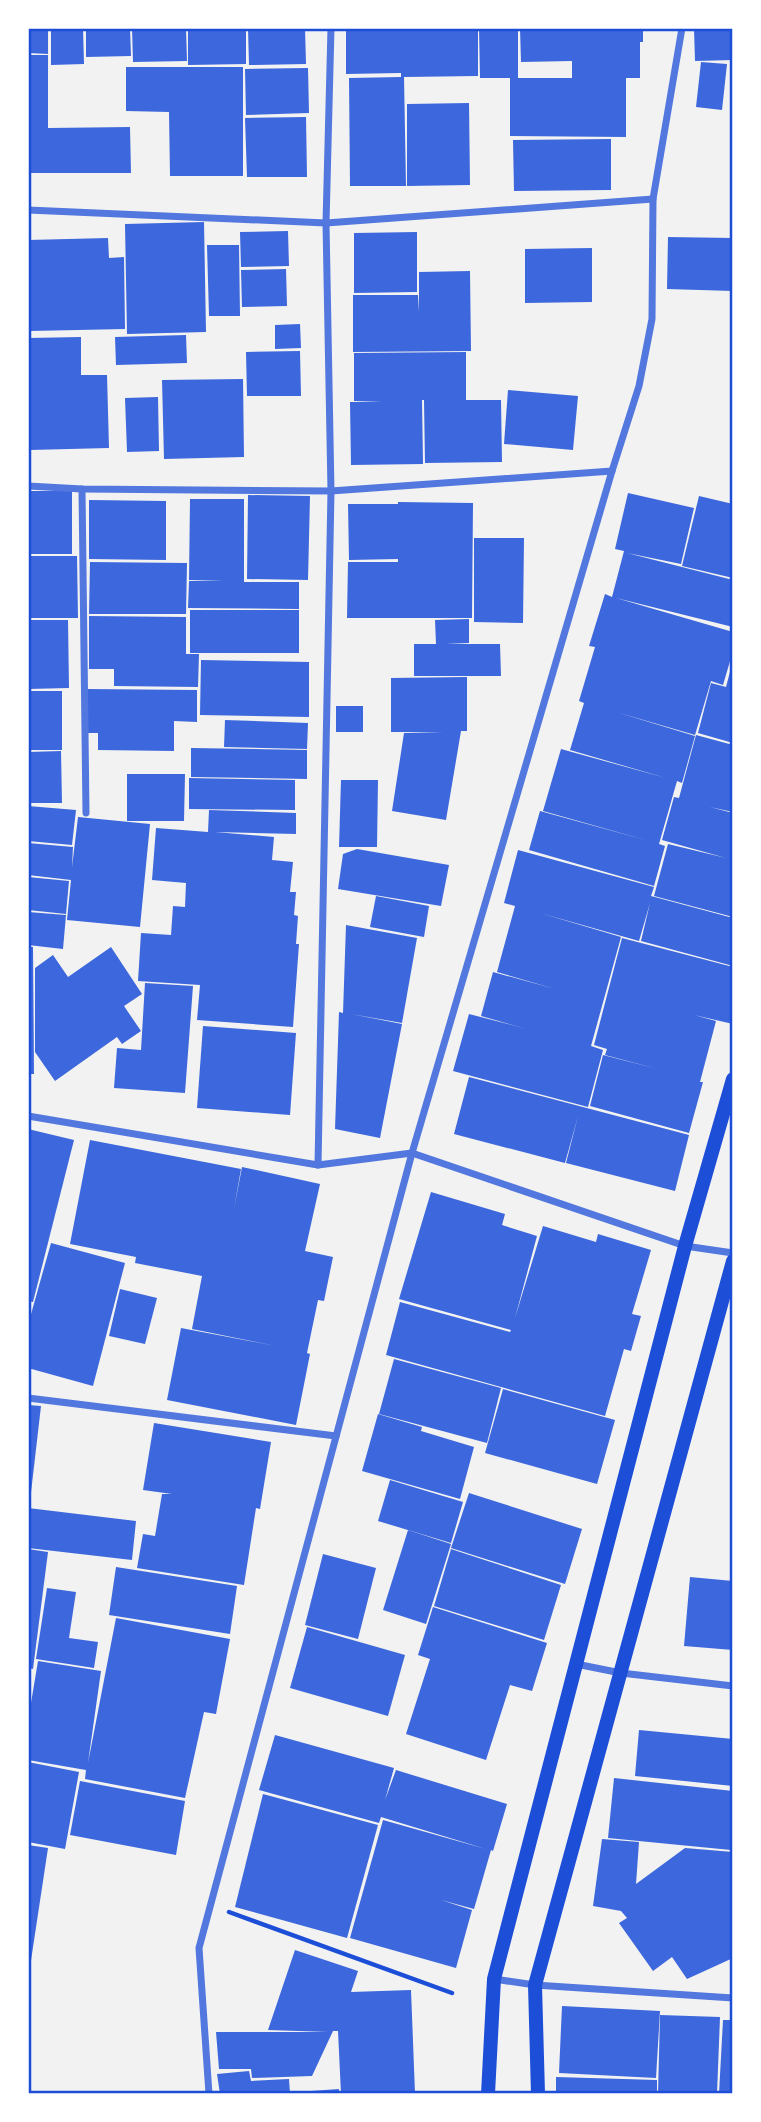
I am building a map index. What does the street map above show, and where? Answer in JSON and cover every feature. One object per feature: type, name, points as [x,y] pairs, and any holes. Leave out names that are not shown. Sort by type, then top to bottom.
[{"type":"main road","points":[[488,2094],[494,1979],[685,1246],[733,1079]]},
{"type":"main road","points":[[538,2094],[535,1985],[733,1261]]},
{"type":"street","points":[[318,1165],[331,491],[326,223],[331,28]]},
{"type":"street","points":[[209,2094],[199,1948],[412,1153],[639,386],[652,319],[653,199],[682,28]]},
{"type":"street","points":[[28,210],[326,223],[653,199]]},
{"type":"street","points":[[28,486],[82,489],[331,491],[612,471]]},
{"type":"street","points":[[82,489],[86,813]]},
{"type":"street","points":[[28,1116],[318,1165],[412,1153],[685,1246],[733,1253]]},
{"type":"street","points":[[28,1398],[336,1436]]},
{"type":"street","points":[[576,1664],[621,1674],[733,1686]]},
{"type":"street","points":[[494,1979],[535,1985],[733,1998]]},
{"type":"path","points":[[211,1906],[452,1993]]},
{"type":"building","points":[[28,28],[48,28],[48,54],[28,53]]},
{"type":"building","points":[[51,28],[83,28],[84,64],[51,65]]},
{"type":"building","points":[[86,28],[130,28],[131,56],[86,57]]},
{"type":"building","points":[[132,28],[186,28],[187,61],[133,62]]},
{"type":"building","points":[[188,28],[246,28],[246,64],[188,65]]},
{"type":"building","points":[[248,28],[305,28],[306,64],[249,65]]},
{"type":"building","points":[[346,28],[478,28],[478,76],[404,77],[406,186],[350,186],[349,78],[401,77],[401,73],[346,74]]},
{"type":"building","points":[[479,28],[518,28],[518,78],[572,78],[572,61],[521,62],[520,28],[643,28],[643,42],[640,42],[640,78],[626,78],[626,137],[510,136],[510,78],[480,78]]},
{"type":"building","points":[[694,28],[733,28],[733,60],[695,61]]},
{"type":"building","points":[[48,55],[48,128],[130,127],[131,173],[28,173],[28,56]]},
{"type":"building","points":[[701,62],[727,64],[722,110],[696,107]]},
{"type":"building","points":[[126,67],[243,67],[243,176],[170,176],[169,112],[126,111]]},
{"type":"building","points":[[308,68],[309,113],[246,115],[245,69]]},
{"type":"building","points":[[469,103],[470,185],[407,186],[407,104]]},
{"type":"building","points":[[306,117],[307,177],[247,177],[245,118]]},
{"type":"building","points":[[611,139],[611,190],[514,191],[513,140]]},
{"type":"building","points":[[204,222],[206,332],[127,334],[125,224]]},
{"type":"building","points":[[288,231],[289,266],[241,267],[240,232]]},
{"type":"building","points":[[417,232],[417,292],[354,293],[354,233]]},
{"type":"building","points":[[668,237],[733,238],[733,291],[667,289]]},
{"type":"building","points":[[108,238],[109,258],[124,257],[125,329],[30,331],[28,240]]},
{"type":"building","points":[[207,245],[239,245],[240,316],[209,316]]},
{"type":"building","points":[[592,248],[592,302],[525,303],[525,249]]},
{"type":"building","points":[[286,269],[287,306],[242,307],[241,270]]},
{"type":"building","points":[[470,271],[471,351],[353,352],[353,295],[418,295],[419,312],[419,272]]},
{"type":"building","points":[[300,324],[301,348],[275,349],[275,325]]},
{"type":"building","points":[[186,335],[187,363],[116,365],[115,337]]},
{"type":"building","points":[[81,337],[81,375],[107,375],[109,448],[30,450],[28,338]]},
{"type":"building","points":[[300,351],[301,396],[247,396],[246,352]]},
{"type":"building","points":[[466,352],[466,400],[501,400],[502,462],[425,463],[422,400],[423,464],[351,465],[350,402],[382,402],[354,401],[354,353]]},
{"type":"building","points":[[243,379],[244,457],[164,459],[162,380]]},
{"type":"building","points":[[508,390],[578,396],[573,450],[504,444]]},
{"type":"building","points":[[158,397],[159,451],[127,452],[125,398]]},
{"type":"building","points":[[28,491],[72,491],[72,554],[28,554]]},
{"type":"building","points":[[628,493],[694,508],[681,564],[627,553],[733,580],[733,627],[616,598],[733,632],[733,651],[723,685],[711,681],[695,735],[616,712],[695,736],[682,783],[677,781],[659,844],[665,846],[654,886],[529,850],[540,811],[649,841],[543,811],[561,749],[666,778],[570,750],[584,703],[579,701],[595,647],[589,646],[605,594],[612,597],[624,551],[615,549]]},
{"type":"building","points":[[248,495],[310,496],[308,580],[247,579]]},
{"type":"building","points":[[699,496],[733,504],[733,578],[682,566]]},
{"type":"building","points":[[190,499],[244,499],[244,582],[299,582],[299,609],[188,608],[189,581],[223,580],[189,580]]},
{"type":"building","points":[[89,500],[166,501],[166,560],[89,559]]},
{"type":"building","points":[[473,503],[472,618],[347,618],[348,562],[398,562],[398,559],[349,560],[348,504]]},
{"type":"building","points":[[474,538],[524,538],[523,623],[474,622]]},
{"type":"building","points":[[28,556],[77,556],[78,618],[28,618]]},
{"type":"building","points":[[90,562],[187,563],[186,614],[89,614]]},
{"type":"building","points":[[190,610],[299,610],[299,653],[190,653]]},
{"type":"building","points":[[89,616],[186,617],[186,654],[199,654],[198,687],[114,686],[114,669],[89,669]]},
{"type":"building","points":[[469,619],[469,643],[446,644],[500,644],[501,676],[414,676],[414,644],[436,644],[435,620]]},
{"type":"building","points":[[28,620],[68,620],[69,688],[28,689]]},
{"type":"building","points":[[201,660],[309,662],[309,717],[200,715]]},
{"type":"building","points":[[732,664],[733,743],[698,733],[711,683],[726,687]]},
{"type":"building","points":[[467,677],[467,731],[461,731],[446,820],[392,811],[404,733],[443,732],[391,732],[391,678]]},
{"type":"building","points":[[87,689],[197,690],[197,722],[174,721],[174,751],[98,750],[98,733],[86,733]]},
{"type":"building","points":[[28,691],[62,691],[62,750],[28,750]]},
{"type":"building","points":[[336,706],[363,706],[363,732],[336,732]]},
{"type":"building","points":[[225,720],[308,723],[307,749],[224,747]]},
{"type":"building","points":[[696,735],[733,745],[733,812],[710,807],[733,813],[733,917],[654,896],[668,844],[726,858],[662,840],[674,797],[679,798]]},
{"type":"building","points":[[191,748],[307,750],[307,779],[191,777]]},
{"type":"building","points":[[61,751],[62,803],[28,803],[28,752]]},
{"type":"building","points":[[127,774],[185,774],[184,821],[127,821]]},
{"type":"building","points":[[189,778],[295,780],[295,810],[189,809]]},
{"type":"building","points":[[341,780],[378,780],[377,847],[339,847]]},
{"type":"building","points":[[28,806],[76,810],[72,845],[28,841]]},
{"type":"building","points":[[209,810],[296,813],[296,834],[215,832],[274,837],[272,860],[293,862],[290,892],[296,892],[294,915],[298,916],[296,944],[299,944],[293,1027],[197,1020],[200,985],[138,981],[141,933],[171,935],[173,906],[185,907],[186,883],[152,880],[156,828],[208,832]]},
{"type":"building","points":[[78,817],[150,824],[140,927],[67,920],[71,880],[28,875],[28,843],[73,847],[72,867]]},
{"type":"building","points":[[357,849],[449,865],[441,906],[338,889],[343,854]]},
{"type":"building","points":[[518,850],[654,887],[651,896],[733,918],[733,966],[641,941],[650,903],[639,941],[540,913],[621,937],[591,1046],[603,1050],[588,1107],[453,1071],[469,1014],[527,1029],[481,1016],[493,972],[555,989],[497,972],[515,906],[504,903]]},
{"type":"building","points":[[28,877],[69,881],[66,914],[28,910]]},
{"type":"building","points":[[376,896],[429,906],[424,937],[370,927]]},
{"type":"building","points":[[28,912],[66,915],[63,949],[28,945]]},
{"type":"building","points":[[346,925],[417,938],[402,1023],[351,1014],[402,1024],[380,1138],[335,1129],[339,1012],[343,1013]]},
{"type":"building","points":[[622,938],[733,967],[733,1024],[694,1015],[716,1021],[689,1133],[590,1106],[603,1055],[658,1069],[605,1055],[607,1049],[594,1045]]},
{"type":"building","points":[[28,947],[33,947],[34,1074],[28,1074]]},
{"type":"building","points":[[111,947],[142,994],[124,1006],[141,1031],[122,1044],[117,1037],[55,1081],[35,1052],[35,968],[53,955],[68,977]]},
{"type":"building","points":[[145,983],[193,986],[185,1093],[114,1088],[117,1048],[141,1050]]},
{"type":"building","points":[[203,1026],[296,1033],[290,1115],[197,1108]]},
{"type":"building","points":[[469,1077],[689,1135],[675,1191],[566,1163],[578,1116],[565,1163],[454,1134]]},
{"type":"building","points":[[28,1129],[74,1140],[33,1302],[28,1301]]},
{"type":"building","points":[[90,1140],[241,1169],[234,1209],[242,1167],[320,1184],[305,1251],[333,1257],[324,1301],[318,1300],[296,1425],[167,1400],[181,1328],[276,1346],[192,1329],[202,1276],[135,1263],[136,1257],[70,1244]]},
{"type":"building","points":[[431,1192],[505,1214],[502,1225],[537,1236],[515,1318],[543,1226],[596,1242],[598,1234],[651,1250],[632,1314],[641,1316],[631,1351],[624,1349],[605,1416],[386,1355],[400,1302],[510,1332],[511,1330],[399,1299]]},
{"type":"building","points":[[51,1243],[125,1263],[93,1386],[28,1368],[28,1325]]},
{"type":"building","points":[[120,1289],[157,1298],[145,1344],[109,1336]]},
{"type":"building","points":[[394,1359],[501,1388],[487,1443],[379,1414]]},
{"type":"building","points":[[503,1389],[615,1420],[597,1484],[485,1453]]},
{"type":"building","points":[[28,1405],[41,1406],[30,1501],[28,1501]]},
{"type":"building","points":[[378,1414],[474,1447],[460,1499],[362,1471]]},
{"type":"building","points":[[154,1423],[271,1442],[260,1509],[256,1508],[244,1585],[137,1568],[143,1534],[155,1536],[162,1494],[172,1494],[143,1490]]},
{"type":"building","points":[[390,1480],[463,1502],[451,1543],[378,1521]]},
{"type":"building","points":[[469,1493],[582,1529],[565,1584],[451,1548]]},
{"type":"building","points":[[28,1508],[136,1521],[132,1560],[28,1548]]},
{"type":"building","points":[[408,1530],[451,1544],[426,1624],[383,1610]]},
{"type":"building","points":[[28,1549],[48,1552],[33,1669],[28,1668]]},
{"type":"building","points":[[451,1549],[561,1585],[544,1640],[434,1606]]},
{"type":"building","points":[[323,1554],[376,1568],[358,1639],[305,1625]]},
{"type":"building","points":[[116,1567],[237,1586],[230,1634],[109,1615]]},
{"type":"building","points":[[690,1577],[733,1581],[733,1650],[684,1646]]},
{"type":"building","points":[[47,1588],[76,1592],[69,1638],[98,1642],[94,1668],[36,1659]]},
{"type":"building","points":[[433,1607],[547,1643],[532,1691],[510,1685],[486,1760],[406,1734],[430,1659],[418,1655]]},
{"type":"building","points":[[116,1618],[230,1639],[216,1714],[204,1712],[185,1798],[85,1779],[86,1770],[28,1760],[28,1721],[38,1661],[101,1671],[88,1763]]},
{"type":"building","points":[[307,1627],[405,1655],[388,1716],[290,1688]]},
{"type":"building","points":[[639,1730],[733,1739],[733,1786],[635,1776]]},
{"type":"building","points":[[275,1735],[394,1768],[385,1800],[396,1770],[507,1804],[474,1909],[441,1900],[472,1910],[456,1968],[350,1938],[383,1820],[486,1849],[381,1817],[379,1823],[259,1790]]},
{"type":"building","points":[[28,1762],[79,1772],[65,1849],[28,1842]]},
{"type":"building","points":[[614,1778],[733,1791],[731,1850],[608,1838]]},
{"type":"building","points":[[80,1781],[185,1801],[176,1855],[70,1835]]},
{"type":"building","points":[[263,1794],[378,1825],[347,1938],[235,1907]]},
{"type":"building","points":[[602,1839],[639,1842],[636,1884],[685,1848],[733,1852],[733,1958],[687,1979],[672,1957],[653,1971],[619,1923],[627,1918],[621,1911],[593,1906]]},
{"type":"building","points":[[28,1845],[48,1848],[30,1967],[28,1967]]},
{"type":"building","points":[[295,1950],[358,1971],[351,1992],[411,1990],[415,2093],[341,2094],[338,2031],[333,2031],[312,2076],[252,2078],[251,2069],[219,2069],[216,2032],[328,2032],[268,2030]]},
{"type":"building","points":[[562,2006],[660,2011],[656,2078],[559,2073]]},
{"type":"building","points":[[660,2015],[720,2017],[717,2094],[658,2094]]},
{"type":"building","points":[[723,2020],[733,2020],[733,2094],[719,2094]]},
{"type":"building","points":[[249,2071],[251,2081],[289,2079],[290,2094],[220,2094],[217,2074]]},
{"type":"building","points":[[556,2077],[657,2080],[657,2094],[556,2094]]},
{"type":"building","points":[[339,2089],[339,2094],[297,2094],[297,2092]]}]
